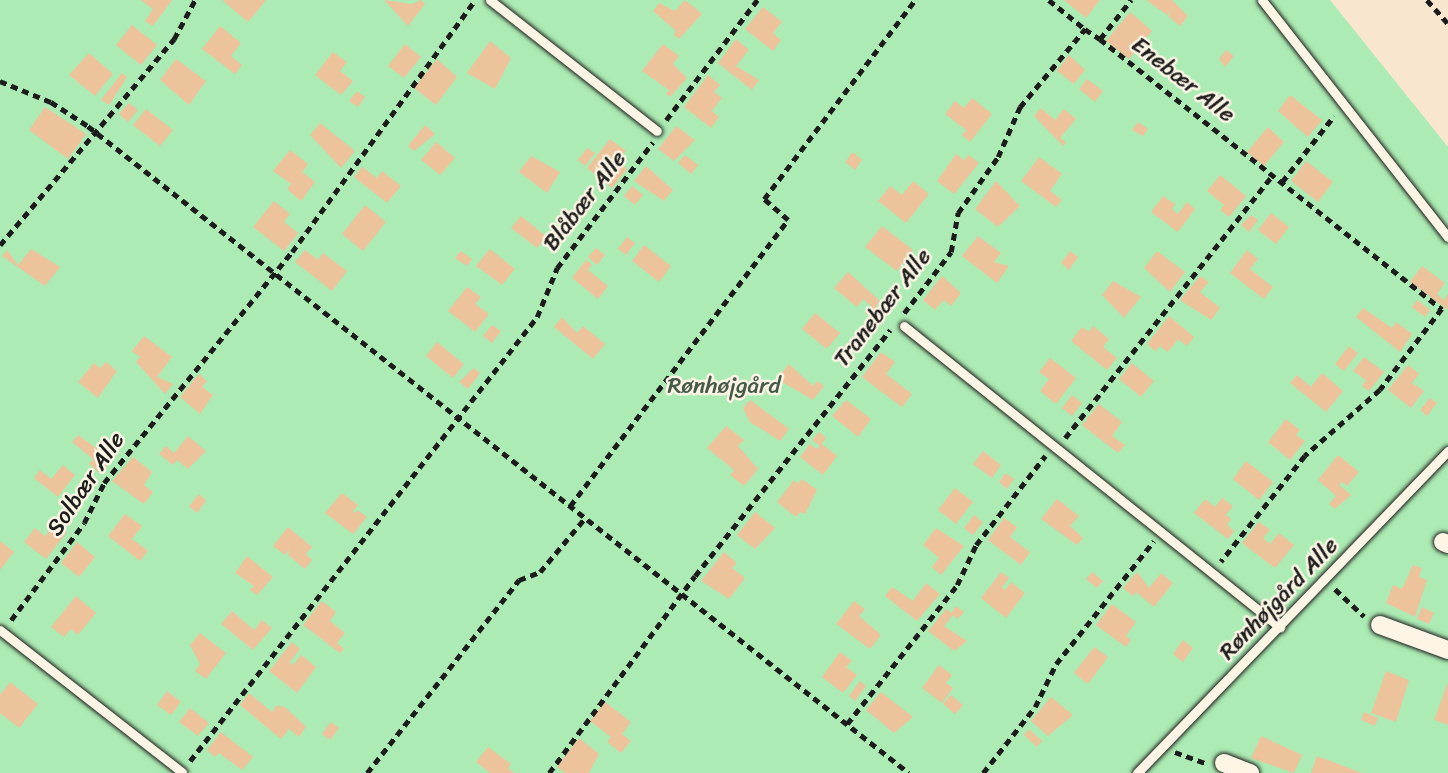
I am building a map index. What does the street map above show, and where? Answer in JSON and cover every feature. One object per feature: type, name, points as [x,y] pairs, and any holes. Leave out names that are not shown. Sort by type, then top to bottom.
[{"type":"street","points":[[1380,625],[1448,650]]},
{"type":"street","points":[[1224,763],[1250,773]]},
{"type":"lane","points":[[490,0],[657,131]]},
{"type":"lane","points":[[1262,0],[1448,237]]},
{"type":"lane","name":"Tranebær Alle","points":[[904,326],[1163,530],[1280,627]]},
{"type":"lane","name":"Rønhøjgård Alle","points":[[1137,773],[1448,451]]},
{"type":"lane","points":[[1,631],[182,772]]},
{"type":"path","points":[[0,245],[174,39],[195,0]]},
{"type":"path","name":"Solbær Alle","points":[[1,631],[85,523],[104,483],[274,273],[475,0]]},
{"type":"path","name":"Blåbær Alle","points":[[182,772],[387,504],[537,317],[557,268],[651,148],[657,131],[757,0]]},
{"type":"path","points":[[570,506],[788,220],[764,199],[915,0]]},
{"type":"path","points":[[1049,0],[1100,39]]},
{"type":"path","name":"Enebær Alle","points":[[1131,0],[1100,39],[1442,309],[1380,390],[1305,456],[1214,571]]},
{"type":"path","points":[[1427,0],[1448,23]]},
{"type":"path","name":"Tranebær Alle","points":[[549,773],[614,681],[681,594],[951,253],[958,213],[998,157],[1020,107],[1085,29]]},
{"type":"path","points":[[0,81],[51,102],[97,133],[909,773]]},
{"type":"path","points":[[1282,182],[1344,104]]},
{"type":"path","points":[[847,724],[957,585],[976,545],[1273,175]]},
{"type":"path","points":[[368,773],[519,580],[540,572],[585,518]]},
{"type":"path","points":[[983,773],[1035,707],[1056,664],[1163,530]]},
{"type":"path","points":[[1326,578],[1355,611],[1380,625]]},
{"type":"path","points":[[1163,746],[1200,764],[1224,763]]},
{"type":"green space","name":"Rønhøjgård","points":[[0,0],[1330,0],[1448,147],[1448,773],[0,773]]},
{"type":"building","points":[[141,0],[172,0],[153,26],[145,21],[153,9]]},
{"type":"building","points":[[222,0],[266,0],[248,22]]},
{"type":"building","points":[[384,0],[412,4],[421,0],[425,4],[408,26]]},
{"type":"building","points":[[685,0],[702,14],[679,39],[674,35],[676,31],[653,11],[659,3],[675,11]]},
{"type":"building","points":[[1064,0],[1100,0],[1086,18]]},
{"type":"building","points":[[1146,0],[1172,0],[1188,16],[1180,26],[1168,16],[1172,9],[1167,15]]},
{"type":"building","points":[[763,7],[782,22],[773,33],[781,40],[773,51],[745,29]]},
{"type":"building","points":[[1130,12],[1152,31],[1129,59],[1106,41]]},
{"type":"building","points":[[132,25],[157,45],[141,65],[116,45]]},
{"type":"building","points":[[220,26],[241,43],[231,56],[242,65],[235,74],[202,49]]},
{"type":"building","points":[[736,39],[749,50],[736,66],[759,80],[752,90],[718,63]]},
{"type":"building","points":[[490,41],[511,58],[495,89],[467,73]]},
{"type":"building","points":[[405,44],[421,57],[404,78],[388,66]]},
{"type":"building","points":[[663,44],[679,56],[673,64],[687,78],[670,97],[666,94],[669,90],[642,71]]},
{"type":"building","points":[[1226,50],[1234,56],[1225,67],[1219,59]]},
{"type":"building","points":[[333,52],[347,62],[340,71],[353,81],[341,95],[315,75]]},
{"type":"building","points":[[89,53],[113,74],[95,96],[69,75]]},
{"type":"building","points":[[1069,55],[1085,70],[1074,84],[1057,71]]},
{"type":"building","points":[[176,59],[206,81],[189,105],[160,80]]},
{"type":"building","points":[[437,59],[457,77],[436,105],[414,88]]},
{"type":"building","points":[[122,73],[127,77],[109,105],[101,100]]},
{"type":"building","points":[[708,75],[720,85],[714,92],[722,98],[712,111],[719,117],[711,128],[684,107]]},
{"type":"building","points":[[1087,79],[1103,91],[1095,102],[1079,89]]},
{"type":"building","points":[[357,91],[365,97],[358,107],[349,101]]},
{"type":"building","points":[[1290,95],[1322,120],[1308,137],[1278,111]]},
{"type":"building","points":[[972,98],[992,114],[970,142],[962,135],[966,130],[945,114],[955,101],[964,108]]},
{"type":"building","points":[[129,103],[138,110],[128,122],[119,114]]},
{"type":"building","points":[[45,107],[86,134],[68,159],[29,130]]},
{"type":"building","points":[[1041,108],[1055,120],[1064,109],[1076,119],[1060,138],[1066,142],[1063,146],[1034,116]]},
{"type":"building","points":[[146,109],[173,130],[160,146],[133,125]]},
{"type":"building","points":[[1138,122],[1148,129],[1143,136],[1132,130]]},
{"type":"building","points":[[320,123],[355,151],[341,168],[310,135]]},
{"type":"building","points":[[425,125],[435,134],[414,151],[408,146]]},
{"type":"building","points":[[676,126],[695,140],[674,161],[658,149]]},
{"type":"building","points":[[1268,127],[1284,142],[1264,166],[1247,152]]},
{"type":"building","points":[[610,139],[626,151],[618,161],[627,169],[612,188],[587,168]]},
{"type":"building","points":[[436,142],[455,158],[440,175],[421,160]]},
{"type":"building","points":[[587,148],[595,153],[585,166],[578,160]]},
{"type":"building","points":[[290,150],[308,164],[302,172],[315,182],[301,201],[287,189],[291,184],[273,171]]},
{"type":"building","points":[[853,152],[862,160],[855,170],[845,162]]},
{"type":"building","points":[[956,154],[964,160],[969,155],[979,163],[954,194],[937,181]]},
{"type":"building","points":[[685,155],[698,165],[691,174],[678,163]]},
{"type":"building","points":[[531,156],[560,172],[547,193],[519,172]]},
{"type":"building","points":[[1039,157],[1062,174],[1050,191],[1062,200],[1056,207],[1021,181]]},
{"type":"building","points":[[1306,161],[1333,182],[1318,202],[1291,181]]},
{"type":"building","points":[[646,166],[673,190],[664,201],[634,181]]},
{"type":"building","points":[[362,167],[377,178],[382,171],[401,186],[387,203],[354,177]]},
{"type":"building","points":[[1220,175],[1246,196],[1229,217],[1220,210],[1224,205],[1207,191]]},
{"type":"building","points":[[913,181],[929,194],[906,223],[878,201],[890,186],[902,195]]},
{"type":"building","points":[[996,181],[1020,206],[998,227],[975,209]]},
{"type":"building","points":[[632,186],[643,195],[635,205],[624,196]]},
{"type":"building","points":[[1163,196],[1175,204],[1172,209],[1178,214],[1187,202],[1195,209],[1178,232],[1151,212]]},
{"type":"building","points":[[274,201],[290,214],[284,222],[298,233],[284,251],[253,227]]},
{"type":"building","points":[[365,205],[386,222],[363,251],[342,234]]},
{"type":"building","points":[[1271,213],[1289,227],[1276,244],[1258,230]]},
{"type":"building","points":[[1251,215],[1258,220],[1249,232],[1241,225]]},
{"type":"building","points":[[521,216],[547,237],[537,248],[511,228]]},
{"type":"building","points":[[882,226],[913,250],[897,271],[865,247]]},
{"type":"building","points":[[978,236],[1001,253],[994,262],[1009,266],[997,283],[962,256]]},
{"type":"building","points":[[627,237],[635,243],[626,255],[618,249]]},
{"type":"building","points":[[644,245],[671,266],[659,282],[632,261]]},
{"type":"building","points":[[596,248],[605,255],[597,265],[588,257]]},
{"type":"building","points":[[31,249],[60,267],[45,286],[2,256],[7,250],[18,265]]},
{"type":"building","points":[[490,249],[515,269],[502,285],[476,266]]},
{"type":"building","points":[[305,250],[318,260],[323,253],[347,271],[332,291],[295,262]]},
{"type":"building","points":[[1247,250],[1258,259],[1250,269],[1273,287],[1264,299],[1230,273]]},
{"type":"building","points":[[461,251],[472,259],[467,266],[455,258]]},
{"type":"building","points":[[1070,251],[1078,257],[1069,270],[1061,263]]},
{"type":"building","points":[[1157,251],[1185,272],[1170,292],[1144,268]]},
{"type":"building","points":[[586,260],[592,265],[588,270],[608,286],[598,299],[572,278]]},
{"type":"building","points":[[908,262],[916,268],[907,279],[900,273]]},
{"type":"building","points":[[1422,266],[1445,283],[1437,294],[1444,300],[1448,294],[1448,310],[1410,282]]},
{"type":"building","points":[[848,272],[880,301],[876,306],[883,312],[875,321],[865,313],[871,306],[863,299],[857,307],[834,288]]},
{"type":"building","points":[[942,276],[961,293],[951,306],[944,300],[935,310],[923,300]]},
{"type":"building","points":[[1200,276],[1209,282],[1200,292],[1220,308],[1211,320],[1180,300]]},
{"type":"building","points":[[1113,281],[1141,297],[1124,318],[1102,295]]},
{"type":"building","points":[[467,287],[481,297],[475,304],[489,314],[475,332],[448,311]]},
{"type":"building","points":[[1417,300],[1430,310],[1425,317],[1412,307]]},
{"type":"building","points":[[1363,308],[1392,328],[1396,322],[1412,334],[1400,352],[1356,317]]},
{"type":"building","points":[[815,313],[840,333],[827,349],[802,329]]},
{"type":"building","points":[[1169,316],[1194,337],[1187,346],[1178,339],[1168,352],[1160,346],[1155,351],[1147,344]]},
{"type":"building","points":[[562,317],[577,333],[583,326],[605,344],[593,359],[554,327]]},
{"type":"building","points":[[492,325],[501,331],[492,343],[483,336]]},
{"type":"building","points":[[1093,326],[1109,339],[1103,347],[1117,358],[1107,370],[1071,341],[1082,327],[1089,332]]},
{"type":"building","points":[[857,334],[862,338],[844,361],[836,355]]},
{"type":"building","points":[[144,336],[172,357],[157,377],[173,384],[165,394],[136,362],[140,357],[132,351]]},
{"type":"building","points":[[437,342],[464,364],[453,378],[426,356]]},
{"type":"building","points":[[1349,346],[1358,353],[1344,371],[1335,364]]},
{"type":"building","points":[[881,352],[895,362],[886,374],[912,394],[902,407],[862,377]]},
{"type":"building","points":[[1364,357],[1384,372],[1369,391],[1362,386],[1366,380],[1353,371]]},
{"type":"building","points":[[1050,358],[1076,378],[1056,404],[1040,391],[1049,379],[1039,372]]},
{"type":"building","points":[[106,362],[117,371],[98,398],[78,382],[94,363],[100,368]]},
{"type":"building","points":[[1132,363],[1154,381],[1141,397],[1119,379]]},
{"type":"building","points":[[789,364],[813,386],[817,381],[824,386],[813,400],[777,379]]},
{"type":"building","points":[[1408,365],[1419,374],[1412,383],[1424,391],[1411,408],[1388,390]]},
{"type":"building","points":[[474,368],[480,373],[468,389],[459,382]]},
{"type":"building","points":[[1322,373],[1343,391],[1326,412],[1290,383],[1297,375],[1311,387]]},
{"type":"building","points":[[199,374],[207,381],[202,387],[213,395],[200,414],[180,397]]},
{"type":"building","points":[[1072,395],[1082,403],[1072,416],[1062,408]]},
{"type":"building","points":[[1430,398],[1437,403],[1427,416],[1420,410]]},
{"type":"building","points":[[750,400],[789,429],[780,441],[750,422],[743,408]]},
{"type":"building","points":[[846,400],[871,419],[858,437],[832,416]]},
{"type":"building","points":[[1099,404],[1122,422],[1112,436],[1125,445],[1118,453],[1082,425]]},
{"type":"building","points":[[1286,419],[1300,430],[1296,435],[1305,441],[1290,460],[1268,442]]},
{"type":"building","points":[[726,426],[744,440],[738,446],[758,469],[744,486],[730,475],[734,470],[707,448]]},
{"type":"building","points":[[819,432],[826,438],[822,444],[837,456],[823,475],[800,457],[810,444],[817,449],[820,446],[812,440]]},
{"type":"building","points":[[78,435],[99,450],[105,443],[118,453],[101,474],[89,464],[93,459],[72,442]]},
{"type":"building","points":[[188,436],[206,451],[188,469],[177,460],[173,465],[159,454],[166,446],[174,453]]},
{"type":"building","points":[[983,451],[1001,465],[992,478],[973,464]]},
{"type":"building","points":[[1338,455],[1359,472],[1347,486],[1342,482],[1339,485],[1351,495],[1335,509],[1329,504],[1336,496],[1318,480]]},
{"type":"building","points":[[133,457],[152,472],[144,485],[153,492],[144,504],[112,481]]},
{"type":"building","points":[[1246,461],[1273,482],[1259,500],[1233,479]]},
{"type":"building","points":[[63,465],[75,475],[58,497],[34,478],[40,470],[51,479]]},
{"type":"building","points":[[1006,473],[1014,479],[1007,489],[999,482]]},
{"type":"building","points":[[802,479],[817,490],[805,514],[801,512],[796,517],[777,502],[794,480],[798,484]]},
{"type":"building","points":[[955,488],[973,502],[956,524],[938,510]]},
{"type":"building","points":[[342,493],[358,505],[352,513],[359,511],[367,517],[353,534],[325,513]]},
{"type":"building","points":[[199,494],[206,501],[197,513],[189,506]]},
{"type":"building","points":[[1222,498],[1233,506],[1226,515],[1231,519],[1227,525],[1234,531],[1228,539],[1194,513],[1205,499],[1215,507]]},
{"type":"building","points":[[1057,499],[1079,516],[1070,526],[1083,538],[1077,545],[1041,519]]},
{"type":"building","points":[[755,512],[775,528],[755,549],[737,535]]},
{"type":"building","points":[[125,514],[142,526],[132,539],[148,551],[140,561],[108,536]]},
{"type":"building","points":[[974,515],[983,522],[973,535],[964,528]]},
{"type":"building","points":[[1004,518],[1017,527],[1010,537],[1030,552],[1021,565],[988,540]]},
{"type":"building","points":[[1259,522],[1270,530],[1263,538],[1270,544],[1279,533],[1294,545],[1275,568],[1242,543]]},
{"type":"building","points":[[55,524],[67,532],[46,559],[24,542],[35,528],[45,536]]},
{"type":"building","points":[[288,527],[312,547],[306,554],[312,560],[305,569],[288,555],[289,549],[285,555],[273,546]]},
{"type":"building","points":[[936,528],[964,546],[941,575],[932,567],[939,558],[923,545]]},
{"type":"building","points":[[0,541],[14,552],[0,570]]},
{"type":"building","points":[[77,542],[95,557],[79,577],[61,563]]},
{"type":"building","points":[[724,552],[737,563],[732,568],[745,578],[729,599],[701,581]]},
{"type":"building","points":[[247,556],[273,577],[257,595],[250,590],[254,586],[235,573]]},
{"type":"building","points":[[1413,565],[1422,568],[1419,577],[1427,580],[1415,617],[1386,603],[1393,585],[1402,589]]},
{"type":"building","points":[[1001,572],[1009,578],[1002,587],[1005,590],[1011,582],[1025,593],[1006,618],[981,598]]},
{"type":"building","points":[[1092,572],[1103,581],[1097,588],[1086,579]]},
{"type":"building","points":[[1137,572],[1149,588],[1161,573],[1173,583],[1154,607],[1136,592],[1133,596],[1123,588]]},
{"type":"building","points":[[926,583],[940,594],[917,621],[885,596],[892,587],[913,601]]},
{"type":"building","points":[[76,596],[96,613],[78,635],[71,629],[64,637],[51,627]]},
{"type":"building","points":[[322,601],[336,612],[330,621],[345,633],[337,643],[344,649],[340,653],[303,625]]},
{"type":"building","points":[[854,601],[865,609],[859,616],[881,635],[870,649],[836,624]]},
{"type":"building","points":[[1112,604],[1136,622],[1126,636],[1131,640],[1126,647],[1096,625]]},
{"type":"building","points":[[956,606],[964,612],[958,619],[953,615],[944,626],[967,641],[954,651],[928,631],[946,609],[951,613]]},
{"type":"building","points":[[1422,607],[1434,613],[1429,624],[1417,619]]},
{"type":"building","points":[[232,611],[254,630],[262,620],[272,628],[253,650],[221,624]]},
{"type":"building","points":[[200,633],[226,653],[206,679],[195,671],[200,664],[190,645]]},
{"type":"building","points":[[1183,640],[1193,648],[1183,662],[1173,654]]},
{"type":"building","points":[[292,642],[300,649],[290,662],[293,665],[301,655],[316,667],[297,693],[269,671]]},
{"type":"building","points":[[1094,647],[1108,657],[1088,684],[1074,673]]},
{"type":"building","points":[[840,652],[852,661],[846,667],[857,675],[843,693],[822,677]]},
{"type":"building","points":[[939,665],[952,675],[946,683],[953,688],[942,703],[922,688]]},
{"type":"building","points":[[1386,671],[1409,680],[1396,722],[1371,713]]},
{"type":"building","points":[[860,681],[866,686],[855,701],[849,696]]},
{"type":"building","points":[[10,682],[38,704],[19,728],[0,713],[0,695]]},
{"type":"building","points":[[1448,682],[1448,725],[1434,720]]},
{"type":"building","points":[[167,691],[181,702],[171,715],[157,705]]},
{"type":"building","points":[[881,692],[913,717],[894,733],[866,710]]},
{"type":"building","points":[[249,693],[272,712],[277,705],[286,708],[306,727],[299,737],[289,729],[281,739],[240,705]]},
{"type":"building","points":[[951,695],[963,705],[955,714],[943,704]]},
{"type":"building","points":[[1051,697],[1073,715],[1048,736],[1031,721]]},
{"type":"building","points":[[605,702],[631,722],[622,734],[631,741],[621,753],[607,742],[611,737],[590,721]]},
{"type":"building","points":[[190,708],[209,723],[198,736],[179,722]]},
{"type":"building","points":[[1364,712],[1378,718],[1375,726],[1361,720]]},
{"type":"building","points":[[331,722],[339,728],[330,740],[322,734]]},
{"type":"building","points":[[1029,729],[1042,741],[1037,747],[1024,735]]},
{"type":"building","points":[[221,732],[253,757],[242,770],[219,753],[215,757],[207,750]]},
{"type":"building","points":[[1261,736],[1302,755],[1294,773],[1251,758]]},
{"type":"building","points":[[579,738],[599,754],[589,773],[565,773],[557,767]]},
{"type":"building","points":[[488,747],[511,764],[508,768],[514,773],[490,773],[476,762]]},
{"type":"building","points":[[1317,756],[1362,773],[1311,773]]}]
